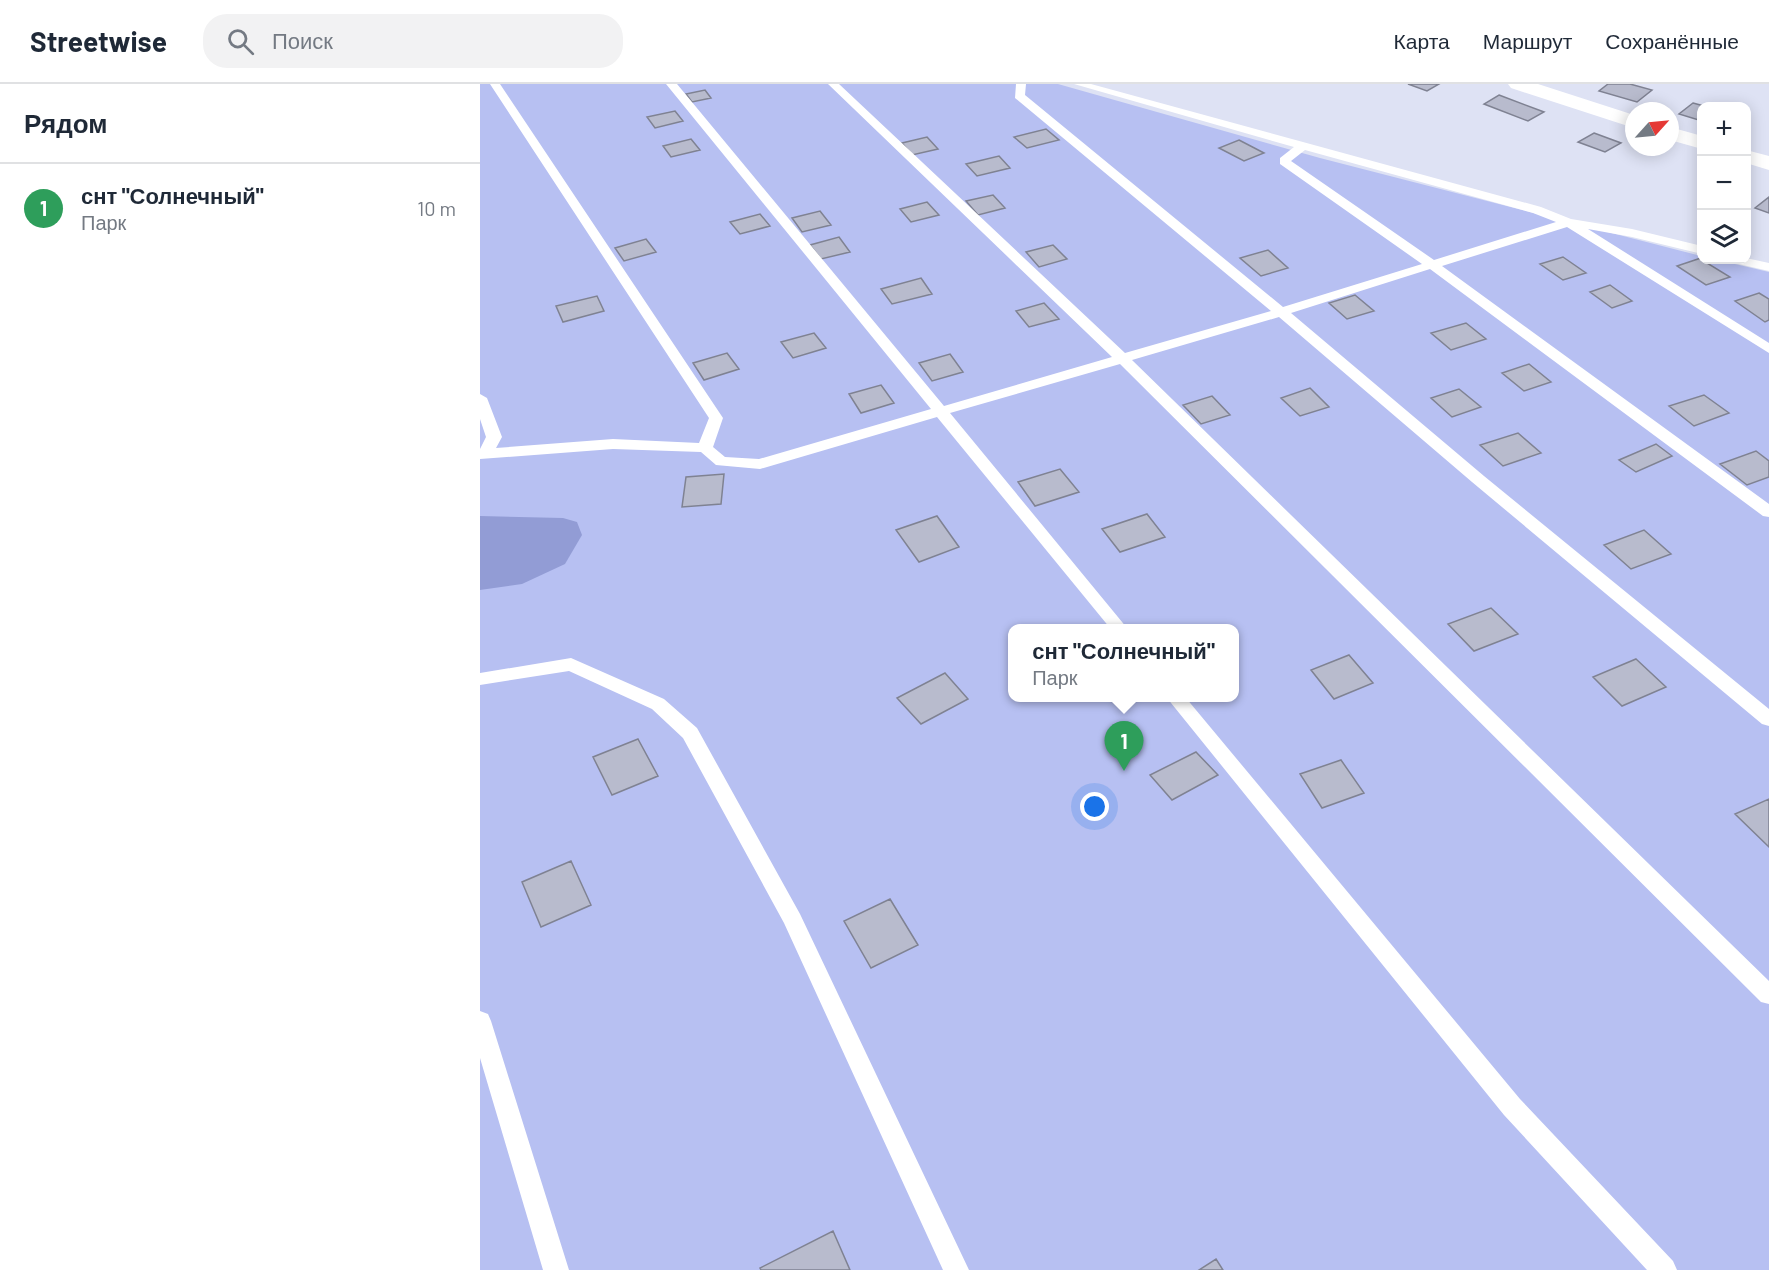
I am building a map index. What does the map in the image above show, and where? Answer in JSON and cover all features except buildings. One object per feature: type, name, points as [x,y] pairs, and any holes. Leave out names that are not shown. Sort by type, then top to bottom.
[{"type":"street","points":[[1518,84],[1625,119]]},
{"type":"street","points":[[1679,137],[1697,142]]},
{"type":"street","points":[[1751,158],[1769,163]]},
{"type":"lane","points":[[495,84],[716,418],[705,448]]},
{"type":"lane","points":[[671,84],[1116,624]]},
{"type":"lane","points":[[833,84],[1121,357],[1769,995]]},
{"type":"lane","points":[[1021,84],[1018,96],[1769,719]]},
{"type":"lane","points":[[1079,84],[1537,210],[1568,222],[1769,349]]},
{"type":"lane","points":[[1302,146],[1284,162],[1431,264],[1769,512]]},
{"type":"lane","points":[[483,453],[614,444],[705,448],[721,462],[760,465],[1121,357],[1281,312],[1568,222],[1632,233],[1697,249]]},
{"type":"lane","points":[[1751,263],[1769,267]]},
{"type":"lane","points":[[480,398],[494,437],[483,453]]},
{"type":"lane","points":[[480,679],[571,664],[657,704],[690,733],[793,920],[956,1270]]},
{"type":"lane","points":[[1179,702],[1512,1107],[1665,1270]]},
{"type":"lane","points":[[480,1021],[556,1270]]},
{"type":"shaded area","points":[[480,84],[1058,84],[1320,158],[1697,255],[1697,264],[1735,264],[1769,272],[1769,1270],[480,1270]]},
{"type":"shaded area","points":[[480,516],[563,518],[577,522],[582,535],[565,564],[522,584],[480,590]]},
{"type":"place","name":"снт \"Солнечный\"","points":[[1124,771]]}]
